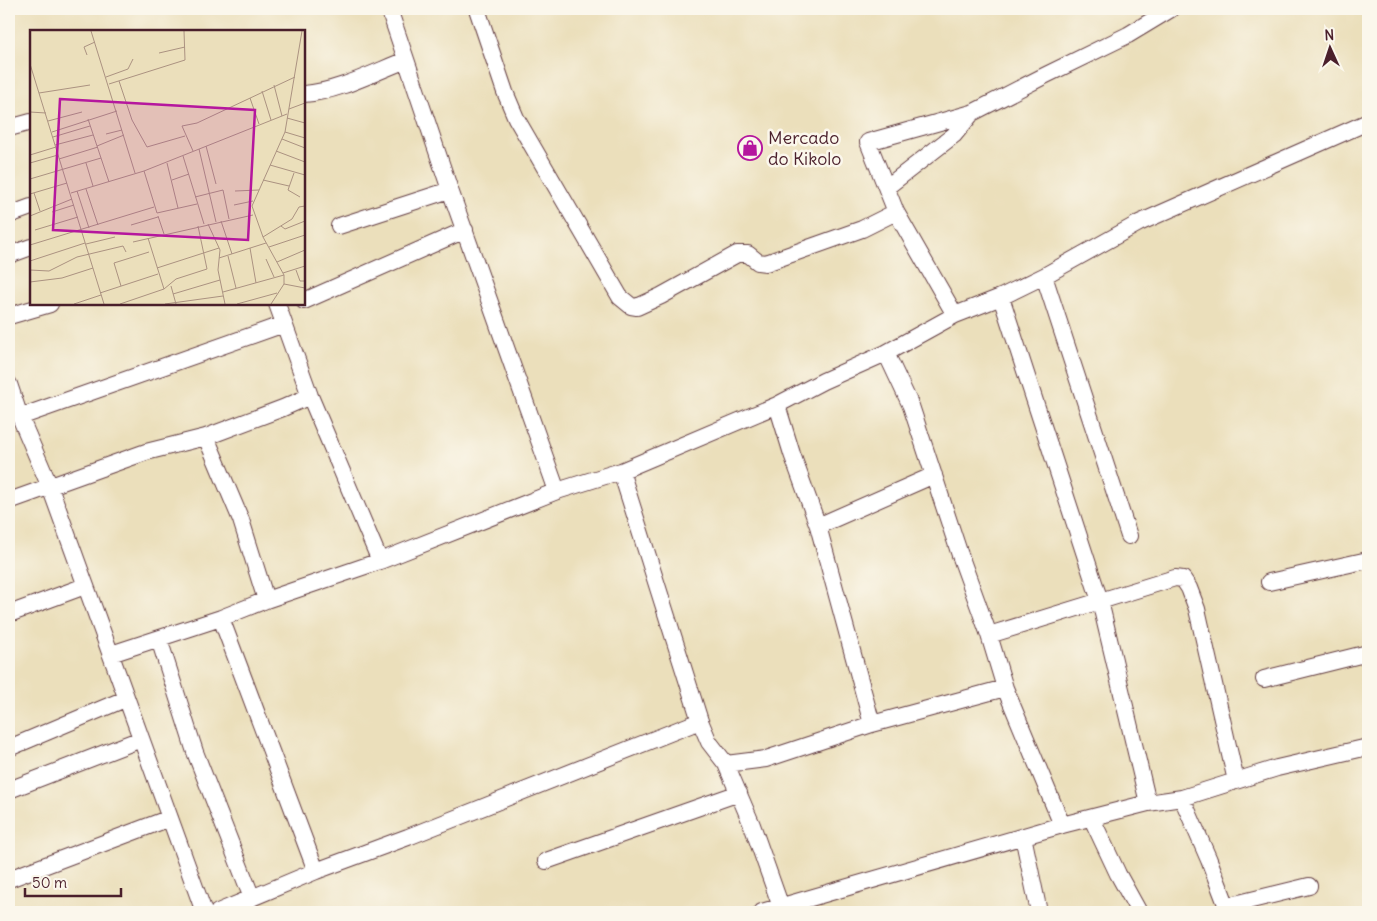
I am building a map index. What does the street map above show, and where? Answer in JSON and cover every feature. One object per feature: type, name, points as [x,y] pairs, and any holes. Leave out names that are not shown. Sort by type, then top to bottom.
[{"type":"street","points":[[388,9],[557,491]]},
{"type":"street","points":[[477,9],[505,92],[516,118],[620,297],[631,306],[637,307],[661,296],[737,254],[748,254],[758,262],[766,262],[862,229],[896,212]]},
{"type":"street","points":[[954,315],[896,212],[868,142],[972,113],[1046,74],[1128,35],[1171,9]]},
{"type":"street","points":[[305,94],[336,87],[406,60]]},
{"type":"street","points":[[887,187],[954,135],[972,113]]},
{"type":"street","points":[[9,128],[30,122]]},
{"type":"street","points":[[111,654],[220,618],[266,600],[380,561],[557,491],[621,472],[777,405],[823,381],[886,353],[954,315],[1001,297],[1044,276],[1139,223],[1368,122]]},
{"type":"street","points":[[339,226],[450,190]]},
{"type":"street","points":[[9,215],[30,207]]},
{"type":"street","points":[[305,300],[465,230]]},
{"type":"street","points":[[9,254],[30,247]]},
{"type":"street","points":[[1044,276],[1129,536]]},
{"type":"street","points":[[1001,297],[1100,601],[1148,803]]},
{"type":"street","points":[[9,316],[47,305]]},
{"type":"street","points":[[20,417],[280,313],[294,305]]},
{"type":"street","points":[[280,313],[310,396],[380,561]]},
{"type":"street","points":[[886,353],[911,406],[960,555],[989,634],[1005,688],[1062,825]]},
{"type":"street","points":[[9,387],[50,487],[111,654],[125,699],[204,912]]},
{"type":"street","points":[[9,501],[138,455],[206,437],[310,396]]},
{"type":"street","points":[[777,405],[792,454],[818,526],[872,724]]},
{"type":"street","points":[[206,437],[241,520],[266,600]]},
{"type":"street","points":[[621,472],[700,721],[709,742],[726,764],[752,825],[781,907]]},
{"type":"street","points":[[818,526],[934,475]]},
{"type":"street","points":[[1269,582],[1368,560]]},
{"type":"street","points":[[989,634],[1175,578],[1182,579],[1189,588],[1197,610],[1236,781]]},
{"type":"street","points":[[9,614],[85,586]]},
{"type":"street","points":[[220,618],[316,871]]},
{"type":"street","points":[[159,639],[195,752],[252,898]]},
{"type":"street","points":[[1264,679],[1368,654]]},
{"type":"street","points":[[726,764],[766,759],[872,724],[1005,688]]},
{"type":"street","points":[[9,748],[125,699]]},
{"type":"street","points":[[218,912],[316,871],[408,837],[700,721]]},
{"type":"street","points":[[9,790],[141,739]]},
{"type":"street","points":[[762,912],[1062,825],[1092,819],[1148,803],[1182,798],[1277,768],[1368,747]]},
{"type":"street","points":[[546,861],[738,793]]},
{"type":"street","points":[[1182,798],[1228,909],[1309,886]]},
{"type":"street","points":[[9,879],[170,818]]},
{"type":"street","points":[[1092,819],[1118,874],[1139,912]]},
{"type":"street","points":[[1023,836],[1039,912]]},
{"type":"place","name":"Mercado do Kikolo","points":[[750,148]]}]
